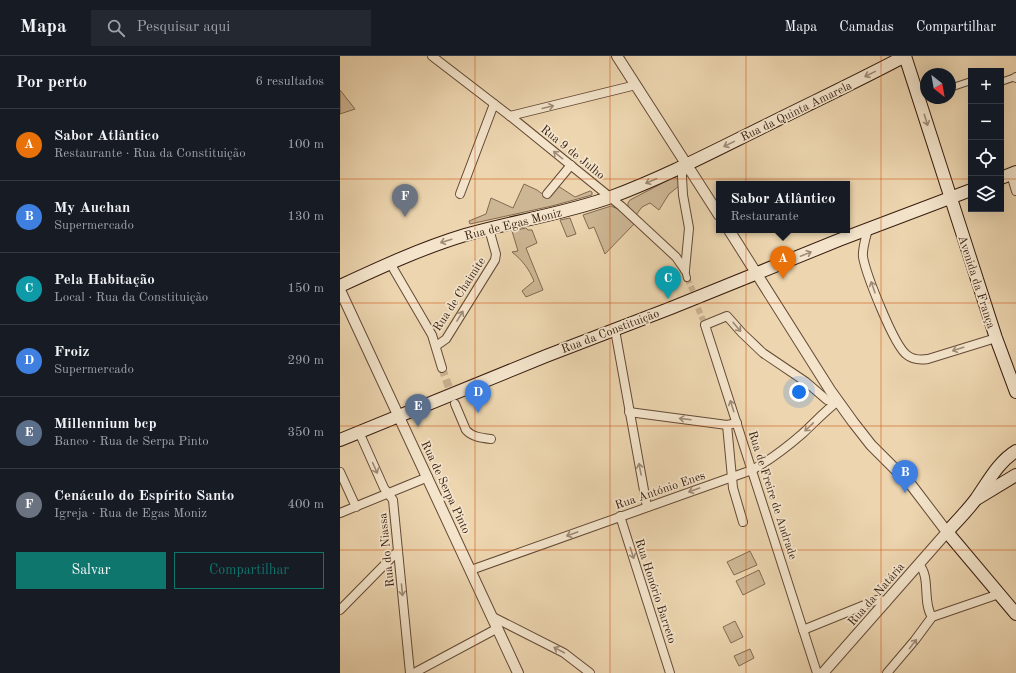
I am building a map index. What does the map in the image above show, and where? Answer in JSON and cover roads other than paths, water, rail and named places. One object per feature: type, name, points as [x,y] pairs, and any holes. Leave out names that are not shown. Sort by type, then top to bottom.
[{"type":"main road","name":"Avenida da França","points":[[905,56],[920,91]]},
{"type":"main road","name":"Rua da Quinta Amarela","points":[[687,165],[905,56]]},
{"type":"main road","name":"Avenida da França","points":[[925,104],[950,199],[996,338],[1016,392]]},
{"type":"main road","name":"Rua de Egas Moniz","points":[[340,286],[436,244],[609,198],[687,165]]},
{"type":"main road","name":"Rua da Constituição","points":[[340,440],[546,356],[868,229],[968,191]]},
{"type":"main road","points":[[1016,451],[1009,456],[989,478],[975,500],[947,532],[1016,614]]},
{"type":"main road","points":[[975,500],[1016,475]]},
{"type":"street","name":"Rua 9 de Julho","points":[[432,56],[510,116],[609,198],[621,206],[676,256],[686,274],[689,228],[683,195],[682,174],[687,165]]},
{"type":"street","points":[[618,56],[716,210]]},
{"type":"street","points":[[1004,81],[1016,77]]},
{"type":"street","points":[[956,86],[968,82]]},
{"type":"street","points":[[510,116],[636,85]]},
{"type":"street","points":[[460,194],[494,104]]},
{"type":"street","points":[[547,194],[571,165]]},
{"type":"street","points":[[1009,175],[1016,191]]},
{"type":"street","name":"Rua de Chaimite","points":[[436,346],[446,339],[495,260],[496,254],[489,229]]},
{"type":"street","points":[[868,229],[862,255],[880,307],[901,349],[907,355],[920,360],[928,359],[996,338]]},
{"type":"street","points":[[731,233],[838,401],[872,445],[912,486],[947,532]]},
{"type":"street","points":[[390,263],[432,335],[442,368]]},
{"type":"street","name":"Rua de Serpa Pinto","points":[[340,290],[518,673]]},
{"type":"street","name":"Rua de Freire de Andrade","points":[[817,673],[704,322],[727,316],[762,353],[806,382],[827,400],[838,401]]},
{"type":"street","points":[[615,330],[647,507]]},
{"type":"street","name":"Rua António Enes","points":[[471,570],[752,470],[789,445],[838,401]]},
{"type":"street","points":[[455,404],[468,433],[477,437],[491,439]]},
{"type":"street","points":[[629,412],[727,425],[737,423]]},
{"type":"street","points":[[727,425],[731,477],[734,494],[743,522]]},
{"type":"street","name":"Rua do Niassa","points":[[360,432],[384,488],[393,500],[410,673]]},
{"type":"street","points":[[340,472],[356,507]]},
{"type":"street","points":[[340,513],[390,494],[428,477]]},
{"type":"street","name":"Rua Honório Barreto","points":[[620,516],[670,673]]},
{"type":"street","name":"Rua da Natária","points":[[823,673],[947,532]]},
{"type":"street","points":[[340,610],[398,551]]},
{"type":"street","points":[[919,565],[924,572],[928,608],[932,617]]},
{"type":"street","points":[[887,673],[916,640],[932,617],[999,594]]},
{"type":"street","points":[[803,630],[877,600],[881,600],[886,603]]},
{"type":"street","points":[[493,617],[564,653],[590,673]]},
{"type":"street","points":[[414,673],[498,628]]},
{"type":"tunnel","points":[[687,278],[693,291]]},
{"type":"tunnel","points":[[698,308],[703,320]]},
{"type":"tunnel","points":[[442,368],[455,404]]},
{"type":"place","name":"Cenáculo do Espírito Santo","points":[[405,217]]},
{"type":"place","name":"Sabor Atlântico","points":[[783,279]]},
{"type":"place","name":"Pela Habitação","points":[[668,299]]},
{"type":"place","name":"Froiz","points":[[478,413]]},
{"type":"place","name":"Millennium bcp","points":[[418,427]]},
{"type":"place","name":"My Auchan","points":[[905,493]]}]
